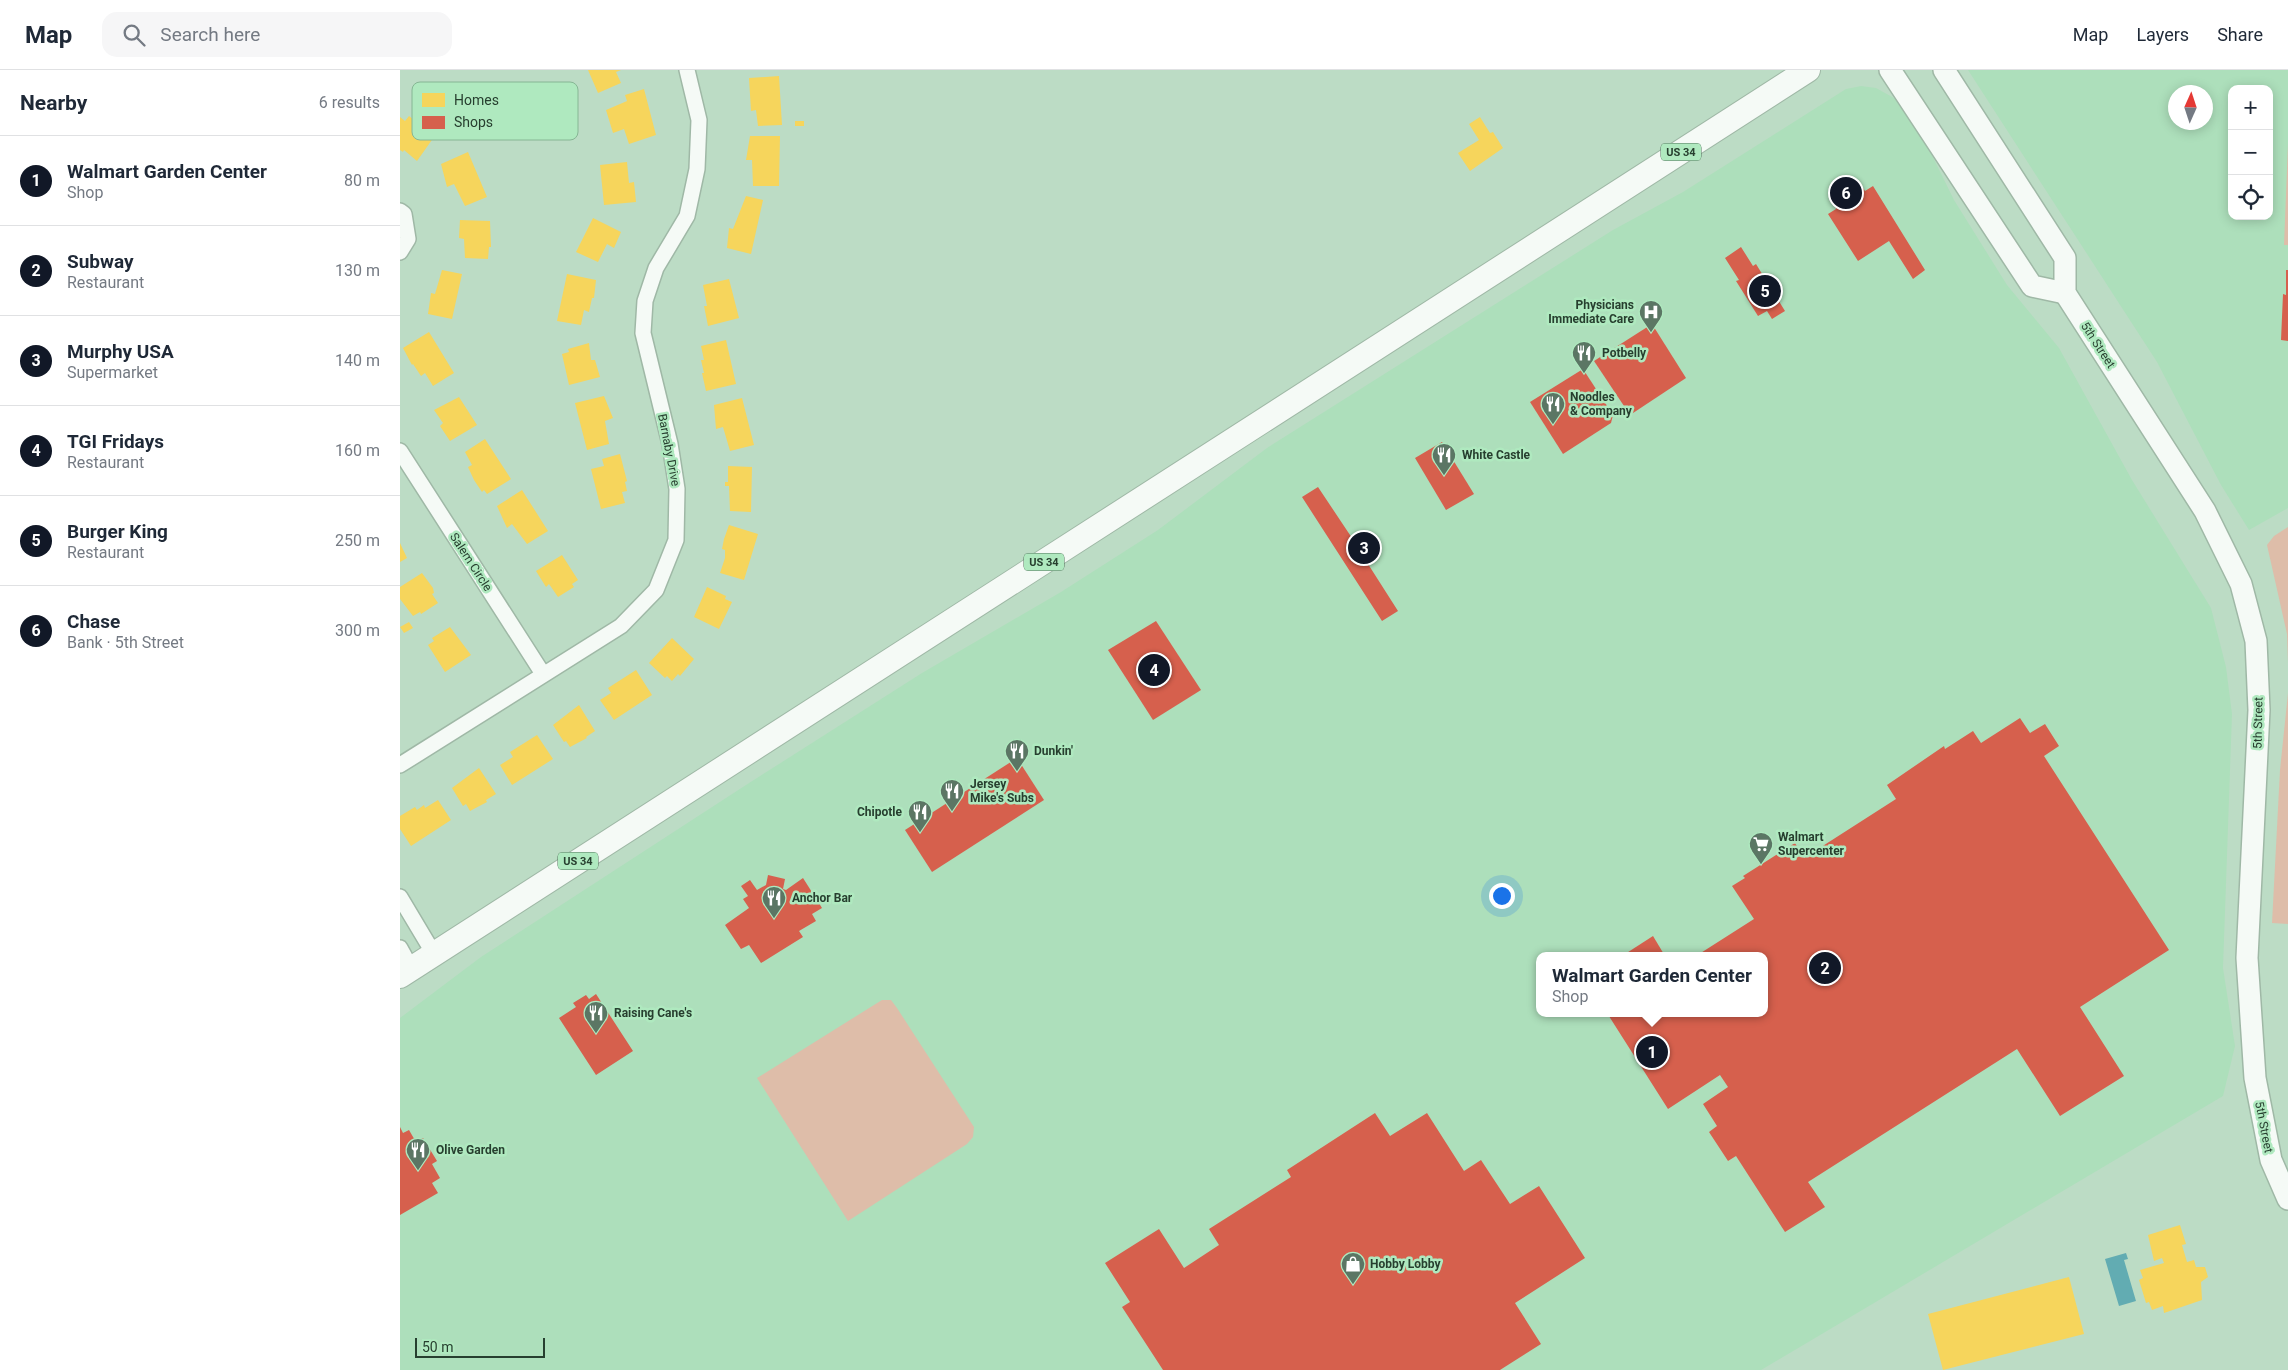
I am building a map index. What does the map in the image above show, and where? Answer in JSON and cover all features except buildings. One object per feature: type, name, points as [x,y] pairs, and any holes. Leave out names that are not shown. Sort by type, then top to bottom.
[{"type":"main road","name":"US 34","points":[[404,964],[434,954],[1808,70]]},
{"type":"street","name":"Barnaby Drive","points":[[400,765],[621,626],[656,590],[676,540],[677,489],[670,444],[643,333],[645,301],[656,268],[687,216],[698,169],[699,120],[687,70]]},
{"type":"street","points":[[1890,70],[2032,286],[2065,294],[2065,258],[1944,70]]},
{"type":"street","points":[[400,211],[404,214],[408,238],[400,252]]},
{"type":"street","name":"5th Street","points":[[2065,294],[2205,511],[2241,584],[2256,641],[2259,710],[2247,958],[2255,1078],[2271,1160],[2288,1199]]},
{"type":"street","name":"Salem Circle","points":[[400,450],[543,674]]},
{"type":"street","points":[[400,897],[434,954]]},
{"type":"shaded area","points":[[1968,70],[2288,70],[2288,508],[2249,530],[2221,485],[2157,362]]},
{"type":"shaded area","points":[[1861,86],[1876,88],[1894,98],[1907,111],[1923,137],[1954,200],[2007,285],[2059,348],[2132,480],[2211,608],[2226,667],[2232,714],[2223,968],[2235,1046],[2223,1096],[1761,1370],[400,1370],[400,1018],[481,957],[746,785],[922,673],[1061,592],[1158,530],[1267,448],[1613,230],[1683,192],[1846,89]]},
{"type":"shaded area","points":[[2288,144],[2288,245],[2284,245]]},
{"type":"shaded area","points":[[2288,527],[2288,663],[2287,634],[2267,545],[2274,536]]},
{"type":"shaded area","points":[[2288,693],[2288,924],[2272,923],[2280,770]]},
{"type":"shaded area","points":[[882,1000],[891,1000],[897,1008],[974,1127],[973,1137],[967,1144],[848,1221],[757,1078]]},
{"type":"water","points":[[2126,1253],[2128,1259],[2124,1260],[2136,1301],[2119,1306],[2105,1259]]},
{"type":"place","name":"Chase","points":[[1846,193]]},
{"type":"place","name":"Burger King","points":[[1765,291]]},
{"type":"place","name":"Physicians Immediate Care","points":[[1651,333]]},
{"type":"place","name":"Potbelly","points":[[1584,374]]},
{"type":"place","name":"Noodles & Company","points":[[1553,425]]},
{"type":"place","name":"White Castle","points":[[1444,476]]},
{"type":"place","name":"Murphy USA","points":[[1364,548]]},
{"type":"place","name":"TGI Fridays","points":[[1154,670]]},
{"type":"place","name":"Dunkin'","points":[[1017,772]]},
{"type":"place","name":"Jersey Mike's Subs","points":[[952,812]]},
{"type":"place","name":"Chipotle","points":[[920,833]]},
{"type":"place","name":"Walmart Supercenter","points":[[1761,865]]},
{"type":"place","name":"Anchor Bar","points":[[774,919]]},
{"type":"place","name":"Subway","points":[[1825,968]]},
{"type":"place","name":"Raising Cane's","points":[[596,1034]]},
{"type":"place","name":"Walmart Garden Center","points":[[1652,1052]]},
{"type":"place","name":"Olive Garden","points":[[418,1171]]},
{"type":"place","name":"Hobby Lobby","points":[[1353,1285]]}]
